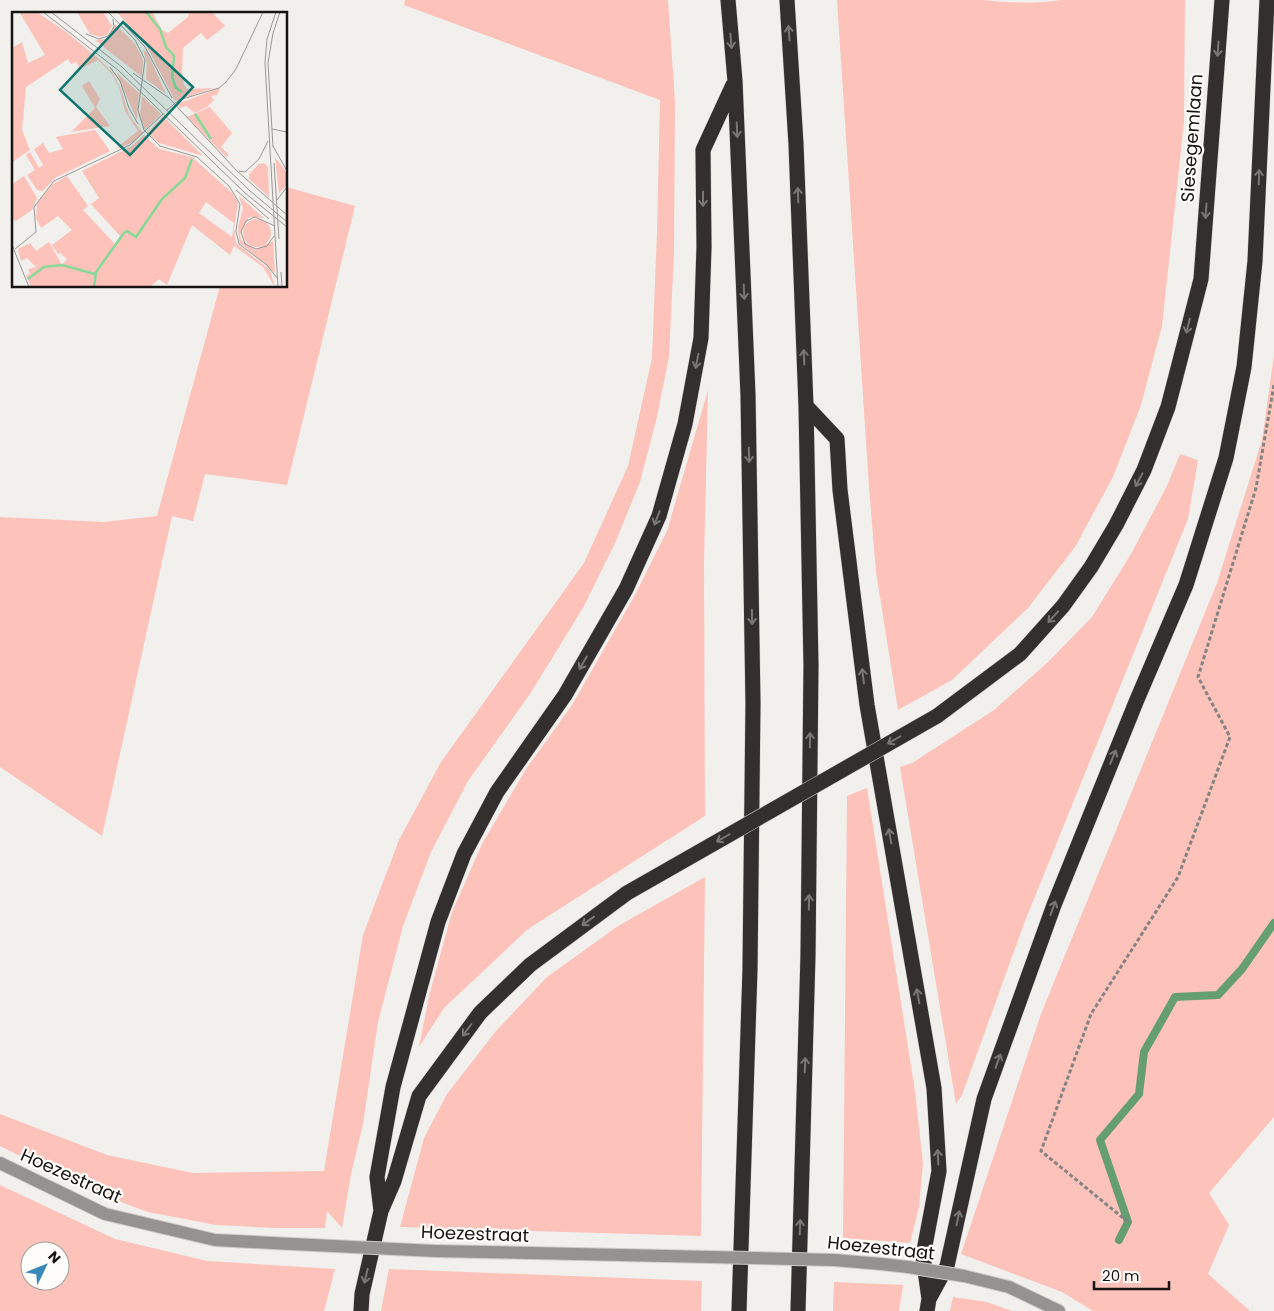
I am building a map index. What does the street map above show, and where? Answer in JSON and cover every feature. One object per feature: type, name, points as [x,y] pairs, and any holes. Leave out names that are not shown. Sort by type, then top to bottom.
[{"type":"highway","points":[[728,0],[735,81],[748,395],[753,703],[750,969],[739,1311]]},
{"type":"highway","points":[[787,0],[796,144],[806,406],[811,665],[808,955],[798,1311]]},
{"type":"highway","name":"Siesegemlaan","points":[[381,1211],[394,1182],[418,1096],[480,1012],[530,965],[627,893],[937,716],[1020,654],[1063,606],[1091,567],[1116,525],[1144,470],[1168,407],[1201,279],[1222,0]]},
{"type":"highway","points":[[928,1305],[947,1266],[984,1099],[1054,905],[1136,702],[1186,585],[1228,449],[1244,367],[1256,261],[1267,0]]},
{"type":"highway","points":[[361,1311],[362,1294],[381,1211],[377,1177],[393,1087],[438,922],[464,854],[497,792],[565,695],[626,589],[659,516],[684,424],[701,338],[704,247],[703,150],[735,81]]},
{"type":"highway","points":[[806,406],[838,439],[840,490],[867,705],[934,1088],[939,1171],[923,1256],[928,1305]]},
{"type":"street","name":"Hoezestraat","points":[[0,1163],[106,1214],[215,1240],[435,1251],[834,1260],[908,1267],[964,1276],[1009,1288],[1059,1311]]},
{"type":"path","points":[[1128,1222],[1041,1151],[1092,1014],[1178,877],[1230,737],[1198,676],[1256,488],[1274,385]]},
{"type":"shaded area","points":[[405,0],[668,0],[675,102],[674,253],[669,357],[656,421],[640,482],[616,541],[584,606],[530,694],[468,781],[431,852],[403,926],[378,1022],[363,1124],[351,1174],[342,1228],[327,1211],[325,1228],[216,1225],[148,1212],[88,1190],[0,1146],[0,1114],[107,1155],[193,1173],[324,1171],[363,935],[399,840],[441,762],[584,563],[628,466],[652,358],[660,100],[404,5]]},
{"type":"shaded area","points":[[837,0],[984,0],[1022,3],[1061,0],[1185,0],[1184,122],[1162,326],[1141,405],[1113,477],[1075,547],[1028,608],[952,680],[898,710],[876,572]]},
{"type":"shaded area","points":[[288,188],[355,206],[287,485],[205,474],[193,521],[172,516],[102,836],[0,767],[0,517],[104,522],[157,516],[219,288],[288,288]]},
{"type":"shaded area","points":[[1274,355],[1274,1117],[1209,1193],[1229,1225],[1208,1274],[1250,1311],[1093,1311],[1062,1292],[961,1254],[1041,1014],[1217,583],[1262,440]]},
{"type":"shaded area","points":[[708,390],[704,563],[705,816],[528,929],[444,1008],[419,1047],[429,996],[452,912],[482,844],[526,769],[572,705],[635,595],[667,531]]},
{"type":"shaded area","points":[[1180,454],[1198,460],[1188,519],[1025,921],[962,1095],[956,1104],[900,767],[912,763],[994,710],[1047,663],[1092,617],[1131,554],[1167,486]]},
{"type":"shaded area","points":[[867,788],[915,1091],[923,1164],[919,1207],[910,1243],[843,1238],[847,796]]},
{"type":"shaded area","points":[[705,877],[701,1236],[400,1227],[424,1138],[447,1094],[496,1031],[547,977],[618,926]]},
{"type":"shaded area","points":[[0,1185],[115,1239],[207,1261],[335,1269],[324,1311],[0,1311]]},
{"type":"shaded area","points":[[389,1269],[702,1281],[701,1311],[381,1311]]},
{"type":"shaded area","points":[[834,1282],[903,1285],[899,1311],[833,1311]]},
{"type":"shaded area","points":[[953,1297],[987,1302],[1012,1311],[950,1311]]},
{"type":"waterway","points":[[1119,1240],[1128,1222],[1100,1140],[1139,1094],[1144,1052],[1175,997],[1218,995],[1242,969],[1274,923]]}]
